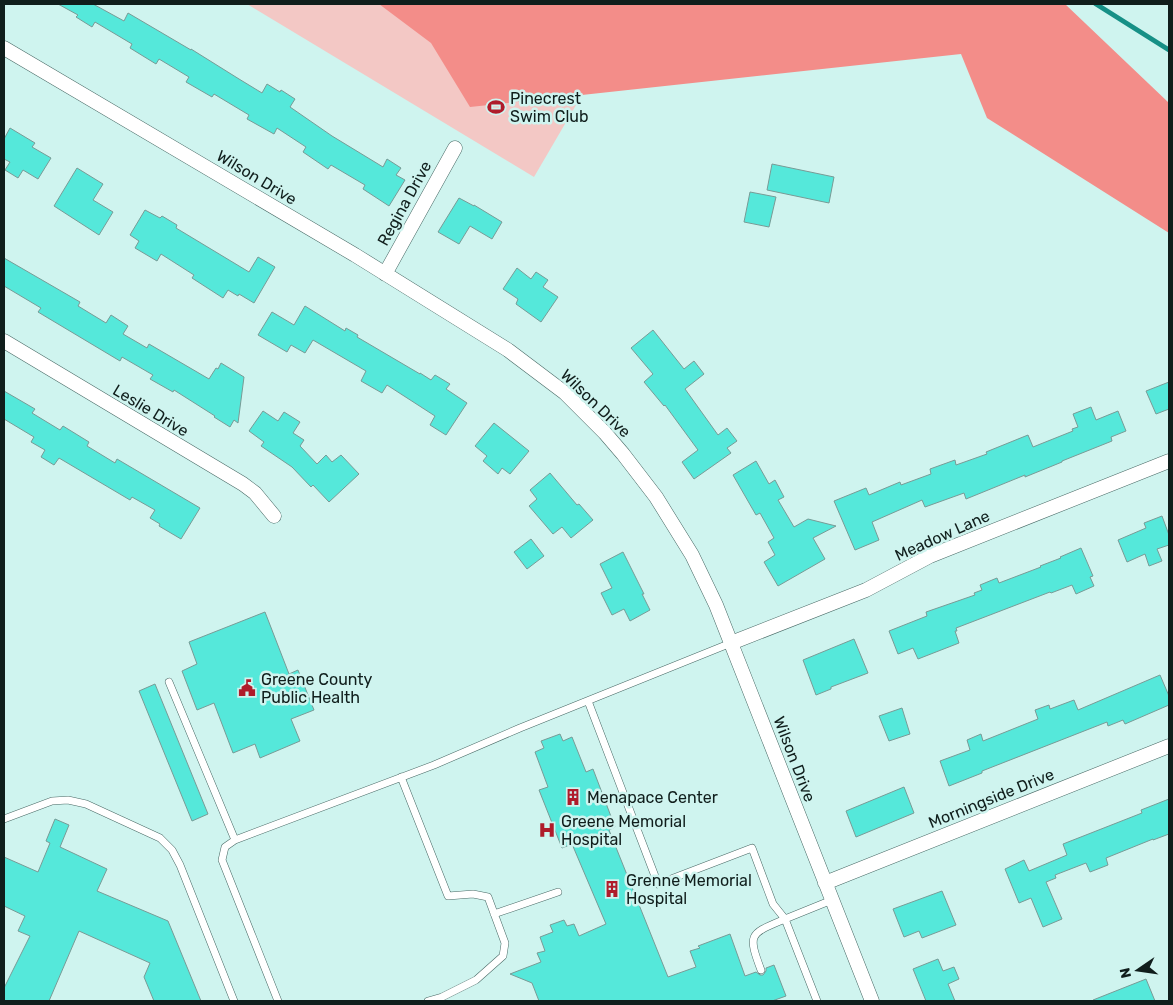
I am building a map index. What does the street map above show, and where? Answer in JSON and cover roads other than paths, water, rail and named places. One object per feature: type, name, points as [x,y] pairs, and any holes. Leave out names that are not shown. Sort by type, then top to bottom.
[{"type":"street","name":"Wilson Drive","points":[[4,48],[355,255],[508,350],[565,393],[605,433],[656,498],[692,555],[716,605],[872,1001]]},
{"type":"street","name":"Regina Drive","points":[[385,274],[455,148]]},
{"type":"street","name":"Leslie Drive","points":[[4,341],[243,484],[255,493],[274,516]]},
{"type":"street","name":"Meadow Lane","points":[[731,643],[866,590],[930,556],[1169,462]]},
{"type":"street","name":"Morningside Drive","points":[[825,883],[1169,746]]},
{"type":"lane","points":[[278,1001],[222,860],[226,848],[235,840],[434,765],[520,728],[731,643]]},
{"type":"lane","points":[[169,682],[235,840]]},
{"type":"lane","points":[[588,701],[658,884],[752,848],[773,904],[785,919],[817,1001]]},
{"type":"lane","points":[[401,777],[448,896],[472,894],[488,896],[505,943],[503,956],[476,980],[442,997],[428,1001]]},
{"type":"lane","points":[[4,819],[52,800],[68,800],[86,804],[160,838],[172,850],[180,865],[234,1001]]},
{"type":"lane","points":[[494,914],[558,892]]},
{"type":"lane","points":[[761,970],[753,949],[753,940],[756,933],[763,928],[832,900]]},
{"type":"waterway","points":[[1096,4],[1169,50]]},
{"type":"place","name":"Pinecrest Swim Club","points":[[496,107]]},
{"type":"place","name":"Greene County Public Health","points":[[247,688]]},
{"type":"place","name":"Menapace Center","points":[[573,797]]},
{"type":"place","name":"Greene Memorial Hospital","points":[[547,830]]},
{"type":"place","name":"Grenne Memorial Hospital","points":[[612,889]]}]
